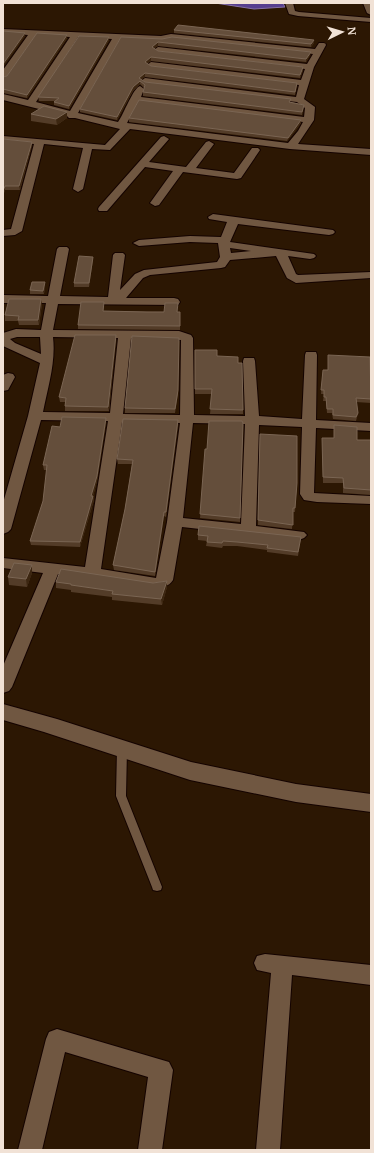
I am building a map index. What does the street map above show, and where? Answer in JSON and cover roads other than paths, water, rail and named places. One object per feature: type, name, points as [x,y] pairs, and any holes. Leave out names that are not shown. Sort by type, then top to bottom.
[{"type":"street","points":[[289,3],[292,12],[330,13],[371,20]]},
{"type":"street","points":[[367,3],[371,13]]},
{"type":"street","points":[[3,31],[162,39],[171,36],[320,49],[310,67],[299,100]]},
{"type":"street","points":[[3,76],[33,33]]},
{"type":"street","points":[[30,104],[75,35]]},
{"type":"street","points":[[72,116],[117,37]]},
{"type":"street","points":[[3,139],[107,148],[123,126],[145,81],[162,39]]},
{"type":"street","points":[[158,50],[310,67]]},
{"type":"street","points":[[151,65],[304,83]]},
{"type":"street","points":[[145,81],[299,100],[310,107],[309,120],[300,137],[290,146]]},
{"type":"street","points":[[3,97],[72,116],[123,126],[290,146],[371,152]]},
{"type":"street","points":[[136,99],[309,120]]},
{"type":"street","points":[[123,126],[205,126]]},
{"type":"street","points":[[123,126],[164,139],[296,155]]},
{"type":"street","points":[[284,135],[300,137]]},
{"type":"street","points":[[103,209],[164,139]]},
{"type":"street","points":[[3,233],[11,233],[16,231],[40,141]]},
{"type":"street","points":[[155,203],[209,144]]},
{"type":"street","points":[[78,188],[88,146]]},
{"type":"street","points":[[142,164],[237,176],[255,150]]},
{"type":"street","points":[[213,216],[329,232]]},
{"type":"street","points":[[115,301],[134,282],[148,272],[221,265],[226,257],[224,242],[234,220]]},
{"type":"street","points":[[139,243],[190,239],[224,242],[310,256]]},
{"type":"street","points":[[3,530],[35,416],[47,361],[48,349],[46,334],[63,249]]},
{"type":"street","points":[[226,257],[280,252]]},
{"type":"street","points":[[280,252],[291,276],[296,279],[371,285]]},
{"type":"street","points":[[115,301],[119,255]]},
{"type":"street","points":[[296,279],[371,276]]},
{"type":"street","points":[[134,282],[148,301]]},
{"type":"street","points":[[3,299],[174,302]]},
{"type":"street","points":[[3,563],[92,573],[153,583],[159,583],[165,580],[175,522],[187,420],[187,338],[179,335],[125,334],[10,334],[4,337],[3,340],[11,346],[47,361]]},
{"type":"street","points":[[92,573],[116,417],[125,334]]},
{"type":"street","points":[[311,355],[302,424],[307,494],[309,497],[316,498],[371,500]]},
{"type":"street","points":[[248,361],[252,420],[248,530]]},
{"type":"street","points":[[35,416],[252,420],[371,427]]},
{"type":"street","points":[[175,522],[299,536]]},
{"type":"street","points":[[3,687],[53,568]]},
{"type":"street","points":[[3,712],[190,771],[296,793],[371,803]]},
{"type":"street","points":[[268,1150],[274,964],[371,975]]},
{"type":"street","points":[[30,1150],[57,1039],[161,1070],[150,1150]]},
{"type":"lane","points":[[122,749],[121,796],[157,887]]}]
